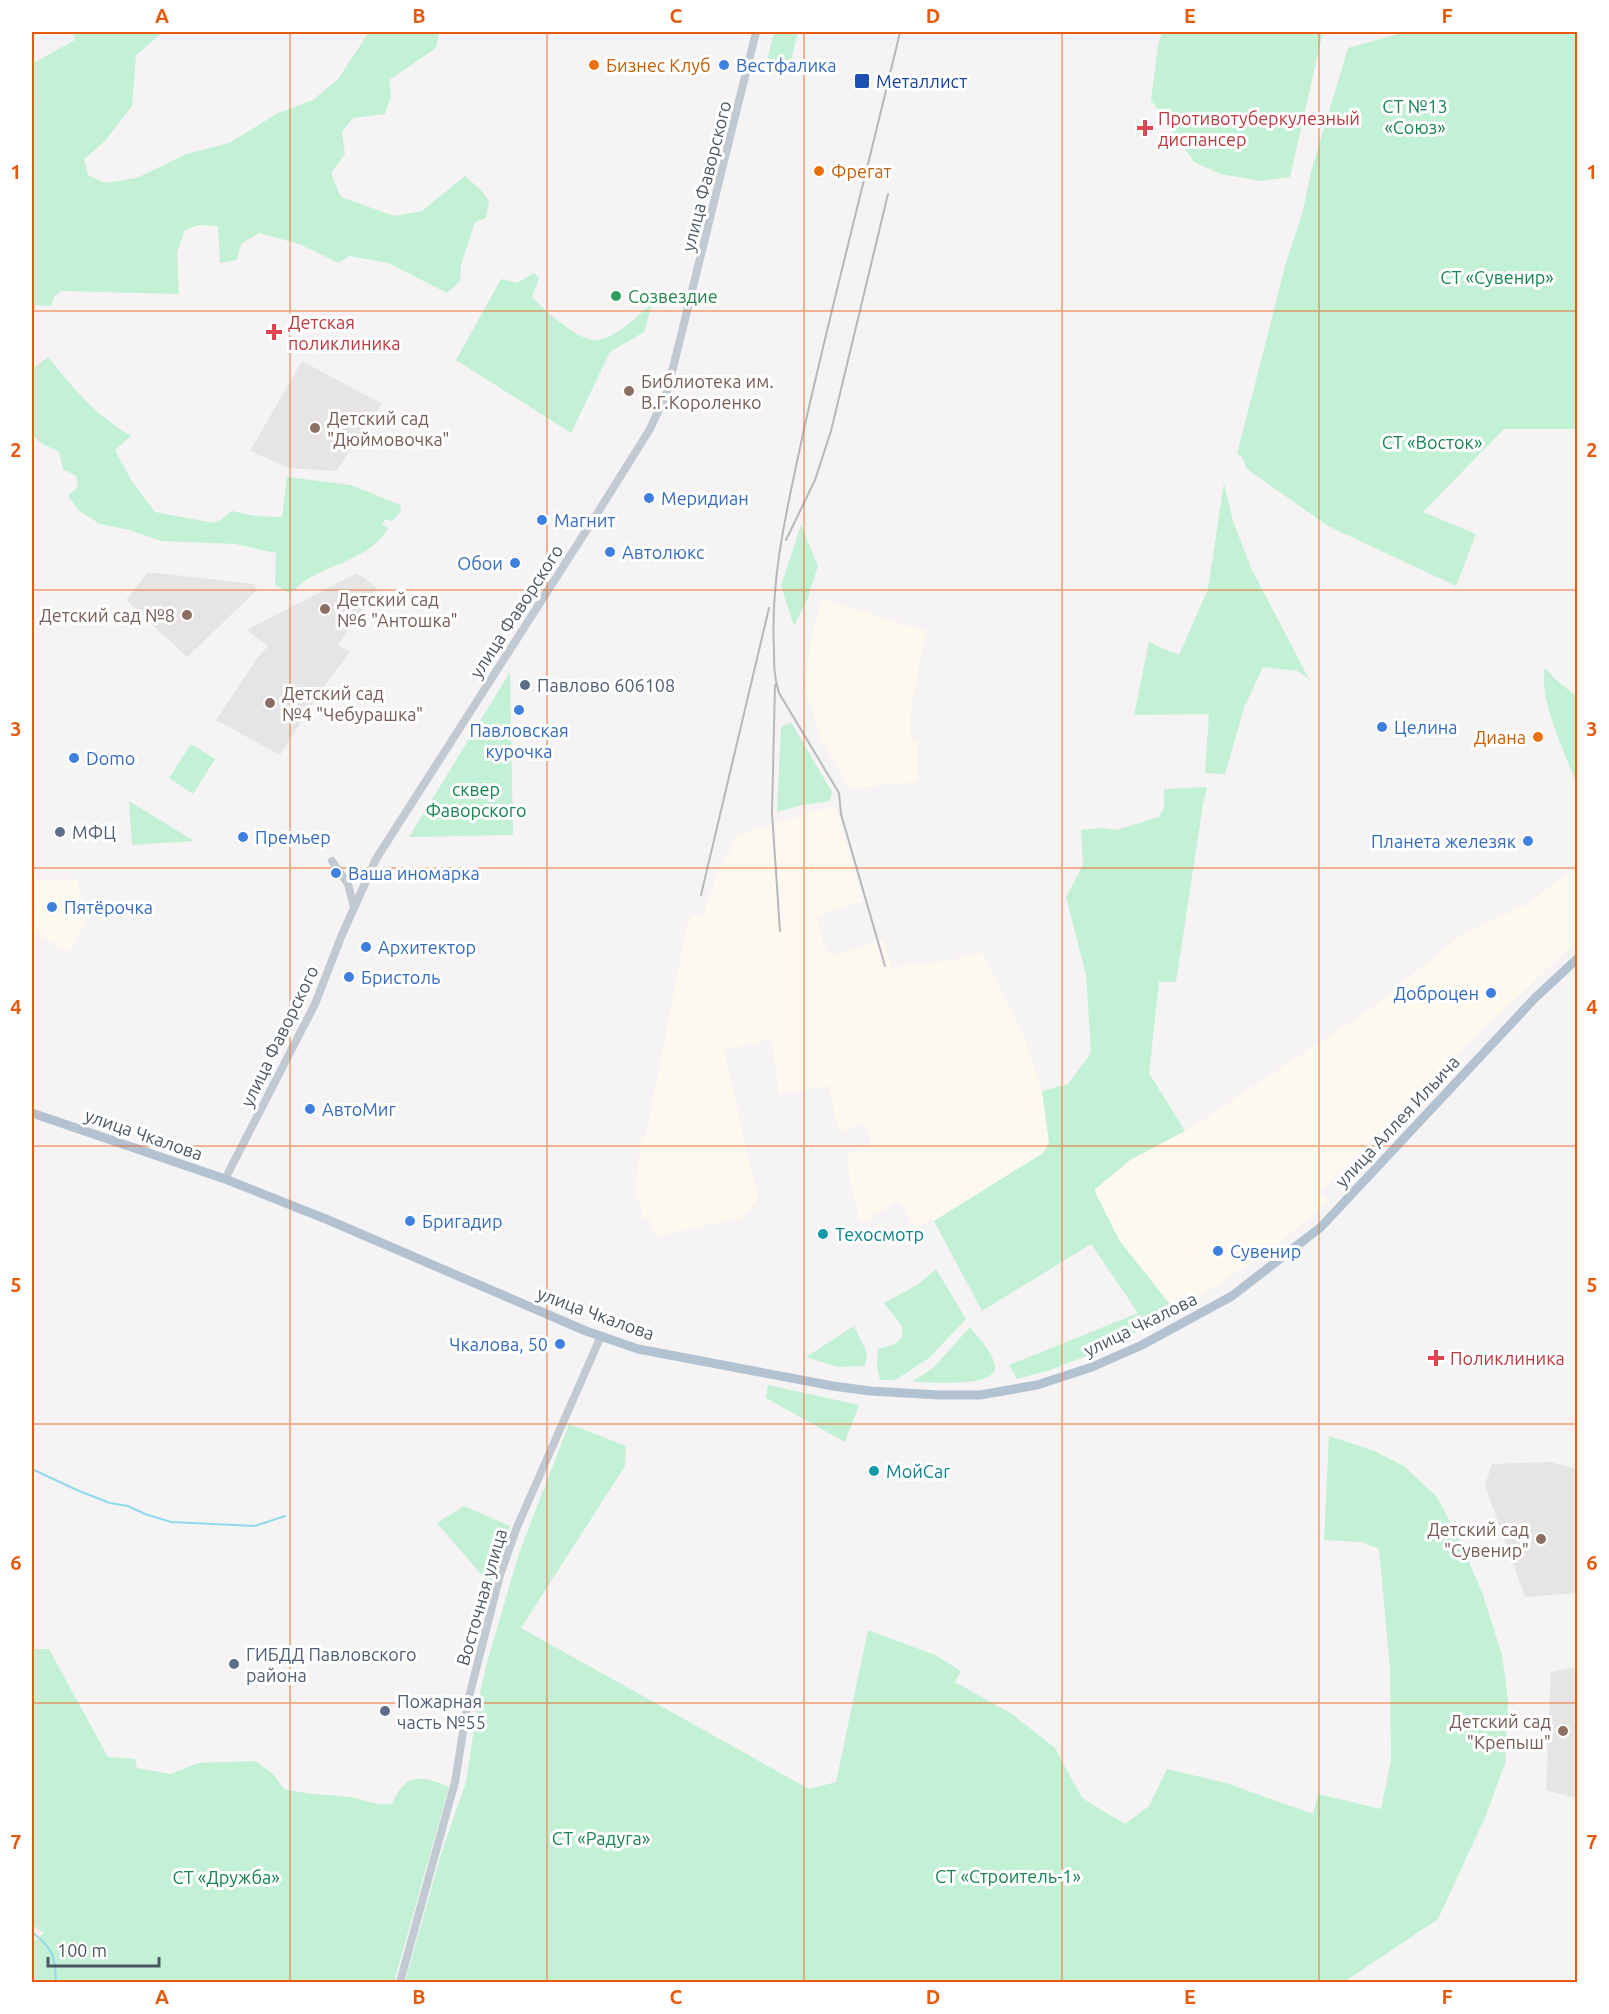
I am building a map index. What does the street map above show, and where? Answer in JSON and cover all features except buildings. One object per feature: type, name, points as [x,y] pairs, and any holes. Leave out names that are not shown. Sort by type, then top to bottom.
[{"type":"main road","name":"улица Аллея Ильича","points":[[1232,1296],[1321,1227],[1535,998],[1578,958]]},
{"type":"main road","name":"улица Чкалова","points":[[32,1113],[225,1179],[326,1219],[601,1336],[638,1349],[833,1386],[870,1391],[980,1395],[1038,1385],[1092,1367],[1142,1345],[1232,1296]]},
{"type":"street","name":"улица Фаворского","points":[[225,1179],[315,1004],[376,859],[632,459],[668,392],[756,32]]},
{"type":"street","points":[[332,861],[348,884],[354,907]]},
{"type":"street","name":"Восточная улица","points":[[400,1983],[455,1782],[468,1701],[500,1575],[517,1527],[601,1336]]},
{"type":"shaded area","name":"Детский сад \"Дюймовочка\"","points":[[302,361],[382,404],[336,471],[289,468],[250,451]]},
{"type":"shaded area","name":"Детский сад №8","points":[[148,572],[254,584],[257,590],[187,657],[126,600]]},
{"type":"shaded area","points":[[357,573],[377,588],[338,645],[350,652],[324,686],[280,755],[216,720],[268,646],[247,630]]},
{"type":"shaded area","points":[[822,599],[926,631],[911,708],[911,740],[918,743],[917,782],[849,788],[821,739],[805,688],[811,637]]},
{"type":"shaded area","points":[[833,806],[837,812],[863,901],[816,916],[826,951],[836,955],[883,940],[892,968],[963,958],[981,952],[1022,1030],[1042,1091],[1050,1144],[1043,1153],[1011,1174],[934,1221],[933,1219],[916,1229],[899,1201],[860,1223],[849,1176],[848,1154],[872,1144],[864,1123],[841,1131],[835,1118],[829,1086],[778,1094],[772,1038],[724,1051],[758,1199],[744,1217],[656,1236],[648,1217],[641,1219],[640,1201],[635,1194],[641,1138],[646,1136],[687,923],[693,916],[702,917],[717,874],[738,835]]},
{"type":"shaded area","points":[[1572,869],[1577,876],[1577,941],[1448,1062],[1438,1075],[1411,1099],[1320,1193],[1328,1202],[1276,1246],[1176,1312],[1119,1240],[1094,1190],[1130,1160],[1195,1125],[1374,1006],[1461,935],[1528,904]]},
{"type":"shaded area","points":[[32,879],[77,879],[82,900],[93,905],[70,952],[32,931]]},
{"type":"shaded area","name":"Детский сад \"Сувенир\"","points":[[1550,1462],[1577,1469],[1577,1593],[1525,1597],[1485,1485],[1492,1464]]},
{"type":"shaded area","name":"Детский сад \"Крепыш\"","points":[[1577,1667],[1578,1796],[1571,1797],[1546,1790],[1551,1672]]},
{"type":"green space","points":[[163,32],[136,55],[132,106],[105,141],[84,159],[88,175],[105,183],[137,178],[186,154],[229,143],[278,113],[313,100],[338,79],[369,32],[439,32],[436,48],[389,80],[391,95],[385,114],[353,118],[342,132],[345,154],[331,173],[341,197],[394,216],[422,211],[465,176],[481,190],[489,201],[486,218],[475,222],[461,265],[460,281],[447,293],[388,263],[349,256],[339,263],[299,244],[259,233],[241,244],[237,260],[220,263],[218,226],[199,225],[185,230],[177,252],[179,294],[61,291],[54,297],[51,306],[32,305],[32,107],[35,99],[32,95],[32,60],[35,62],[75,40],[73,33]]},
{"type":"green space","points":[[774,32],[798,32],[789,69],[783,72],[765,69]]},
{"type":"green space","points":[[1162,32],[1323,32],[1290,177],[1261,181],[1221,174],[1194,162],[1151,100]]},
{"type":"green space","points":[[1405,32],[1577,32],[1577,429],[1504,429],[1423,512],[1476,534],[1456,586],[1328,526],[1247,469],[1242,457],[1237,454],[1287,259],[1302,215],[1312,168],[1348,48]]},
{"type":"green space","points":[[534,273],[539,278],[532,297],[572,331],[590,339],[597,340],[612,335],[652,304],[644,332],[610,352],[571,433],[456,360],[501,279],[517,283]]},
{"type":"green space","points":[[48,357],[76,391],[106,419],[131,436],[115,450],[131,480],[155,512],[214,523],[232,511],[256,516],[282,517],[287,477],[351,485],[400,505],[401,511],[392,521],[385,519],[382,524],[388,528],[372,546],[315,575],[290,593],[275,585],[276,553],[235,544],[161,541],[130,530],[100,524],[79,511],[68,496],[78,487],[76,476],[63,469],[59,452],[39,442],[32,434],[32,366],[34,368]]},
{"type":"green space","points":[[1224,483],[1233,521],[1251,568],[1309,679],[1298,671],[1263,667],[1244,708],[1225,774],[1205,773],[1209,714],[1134,715],[1149,641],[1179,655],[1208,589]]},
{"type":"green space","points":[[801,525],[818,566],[807,600],[794,626],[781,586]]},
{"type":"green space","points":[[1545,668],[1577,697],[1577,785],[1549,711],[1544,681]]},
{"type":"green space","name":"сквер Фаворского","points":[[510,672],[513,835],[409,837]]},
{"type":"green space","points":[[791,722],[832,792],[830,801],[777,812],[781,727]]},
{"type":"green space","points":[[191,744],[215,759],[193,794],[169,778]]},
{"type":"green space","points":[[1207,787],[1176,982],[1159,982],[1149,1073],[1185,1131],[1130,1160],[1094,1190],[1119,1240],[1176,1312],[1094,1353],[1050,1370],[1017,1379],[1009,1365],[1138,1313],[1091,1244],[982,1311],[934,1221],[1043,1153],[1049,1143],[1042,1091],[1068,1084],[1091,1053],[1086,975],[1066,897],[1083,865],[1081,830],[1102,828],[1116,830],[1159,817],[1164,807],[1164,789]]},
{"type":"green space","points":[[129,801],[194,841],[132,845]]},
{"type":"green space","points":[[936,1269],[966,1319],[929,1358],[895,1380],[880,1380],[877,1367],[878,1349],[895,1344],[902,1337],[902,1326],[884,1303],[917,1285]]},
{"type":"green space","points":[[854,1326],[867,1353],[865,1366],[838,1367],[806,1357]]},
{"type":"green space","points":[[970,1327],[992,1356],[995,1367],[992,1374],[973,1381],[912,1382],[934,1367]]},
{"type":"green space","points":[[768,1385],[859,1405],[845,1442],[766,1398]]},
{"type":"green space","points":[[569,1424],[626,1446],[625,1466],[521,1628],[809,1789],[836,1782],[868,1630],[935,1655],[961,1671],[955,1682],[1012,1714],[1055,1748],[1082,1798],[1125,1824],[1149,1806],[1167,1769],[1226,1783],[1313,1814],[1318,1794],[1381,1809],[1391,1760],[1390,1668],[1379,1549],[1362,1542],[1324,1540],[1329,1436],[1372,1450],[1404,1466],[1437,1497],[1457,1535],[1482,1592],[1502,1655],[1508,1699],[1505,1764],[1486,1815],[1438,1919],[1344,1982],[405,1982],[442,1851],[466,1782],[486,1666],[519,1553]]},
{"type":"green space","points":[[464,1506],[510,1526],[491,1586],[437,1523]]},
{"type":"green space","name":"СТ «Дружба»","points":[[32,1649],[49,1649],[108,1757],[135,1759],[137,1768],[171,1774],[198,1763],[255,1761],[273,1774],[284,1789],[350,1797],[380,1804],[392,1804],[402,1787],[415,1779],[430,1780],[449,1787],[394,1982],[32,1982],[32,1938],[36,1940],[44,1933],[32,1925]]},
{"type":"waterway","points":[[32,1469],[110,1503],[128,1506],[171,1522],[255,1526],[285,1516]]},
{"type":"waterway","points":[[32,1932],[49,1948],[54,1959],[56,1982]]},
{"type":"railway","points":[[885,966],[841,814],[839,793],[779,693],[775,671],[774,620],[782,538],[804,429],[900,32]]},
{"type":"railway","points":[[786,540],[815,480],[831,431],[888,194]]},
{"type":"railway","points":[[701,895],[769,608]]},
{"type":"railway","points":[[775,685],[772,813],[780,931]]},
{"type":"place","name":"Бизнес Клуб","points":[[594,65]]},
{"type":"place","name":"Вестфалика","points":[[724,65]]},
{"type":"place","name":"Металлист","points":[[862,81]]},
{"type":"place","name":"Противотуберкулезный диспансер","points":[[1145,128]]},
{"type":"place","name":"Фрегат","points":[[819,171]]},
{"type":"place","name":"Созвездие","points":[[616,296]]},
{"type":"place","name":"Детская поликлиника","points":[[274,332]]},
{"type":"place","name":"Библиотека им. В.Г.Короленко","points":[[629,391]]},
{"type":"place","name":"Детский сад \"Дюймовочка\"","points":[[315,428]]},
{"type":"place","name":"Меридиан","points":[[649,498]]},
{"type":"place","name":"Магнит","points":[[542,520]]},
{"type":"place","name":"Автолюкс","points":[[610,552]]},
{"type":"place","name":"Обои","points":[[515,563]]},
{"type":"place","name":"Детский сад №6 \"Антошка\"","points":[[325,609]]},
{"type":"place","name":"Детский сад №8","points":[[187,615]]},
{"type":"place","name":"Павлово 606108","points":[[525,685]]},
{"type":"place","name":"Детский сад №4 \"Чебурашка\"","points":[[270,703]]},
{"type":"place","name":"Павловская курочка","points":[[519,710]]},
{"type":"place","name":"Целина","points":[[1382,727]]},
{"type":"place","name":"Диана","points":[[1538,737]]},
{"type":"place","name":"Domo","points":[[74,758]]},
{"type":"place","name":"МФЦ","points":[[60,832]]},
{"type":"place","name":"Премьер","points":[[243,837]]},
{"type":"place","name":"Планета железяк","points":[[1528,841]]},
{"type":"place","name":"Ваша иномарка","points":[[336,873]]},
{"type":"place","name":"Пятёрочка","points":[[52,907]]},
{"type":"place","name":"Архитектор","points":[[366,947]]},
{"type":"place","name":"Бристоль","points":[[349,977]]},
{"type":"place","name":"Доброцен","points":[[1491,993]]},
{"type":"place","name":"АвтоМиг","points":[[310,1109]]},
{"type":"place","name":"Бригадир","points":[[410,1221]]},
{"type":"place","name":"Техосмотр","points":[[823,1234]]},
{"type":"place","name":"Сувенир","points":[[1218,1251]]},
{"type":"place","name":"Чкалова, 50","points":[[560,1344]]},
{"type":"place","name":"Поликлиника","points":[[1436,1358]]},
{"type":"place","name":"МойCar","points":[[874,1471]]},
{"type":"place","name":"Детский сад \"Сувенир\"","points":[[1541,1539]]},
{"type":"place","name":"ГИБДД Павловского района","points":[[234,1664]]},
{"type":"place","name":"Пожарная часть №55","points":[[385,1711]]},
{"type":"place","name":"Детский сад \"Крепыш\"","points":[[1563,1731]]},
{"type":"park label","name":"СТ №13 «Союз»","points":[[1415,116]]},
{"type":"park label","name":"СТ «Сувенир»","points":[[1497,277]]},
{"type":"park label","name":"СТ «Восток»","points":[[1432,442]]},
{"type":"park label","name":"СТ «Радуга»","points":[[601,1838]]},
{"type":"park label","name":"СТ «Строитель-1»","points":[[1008,1876]]}]
